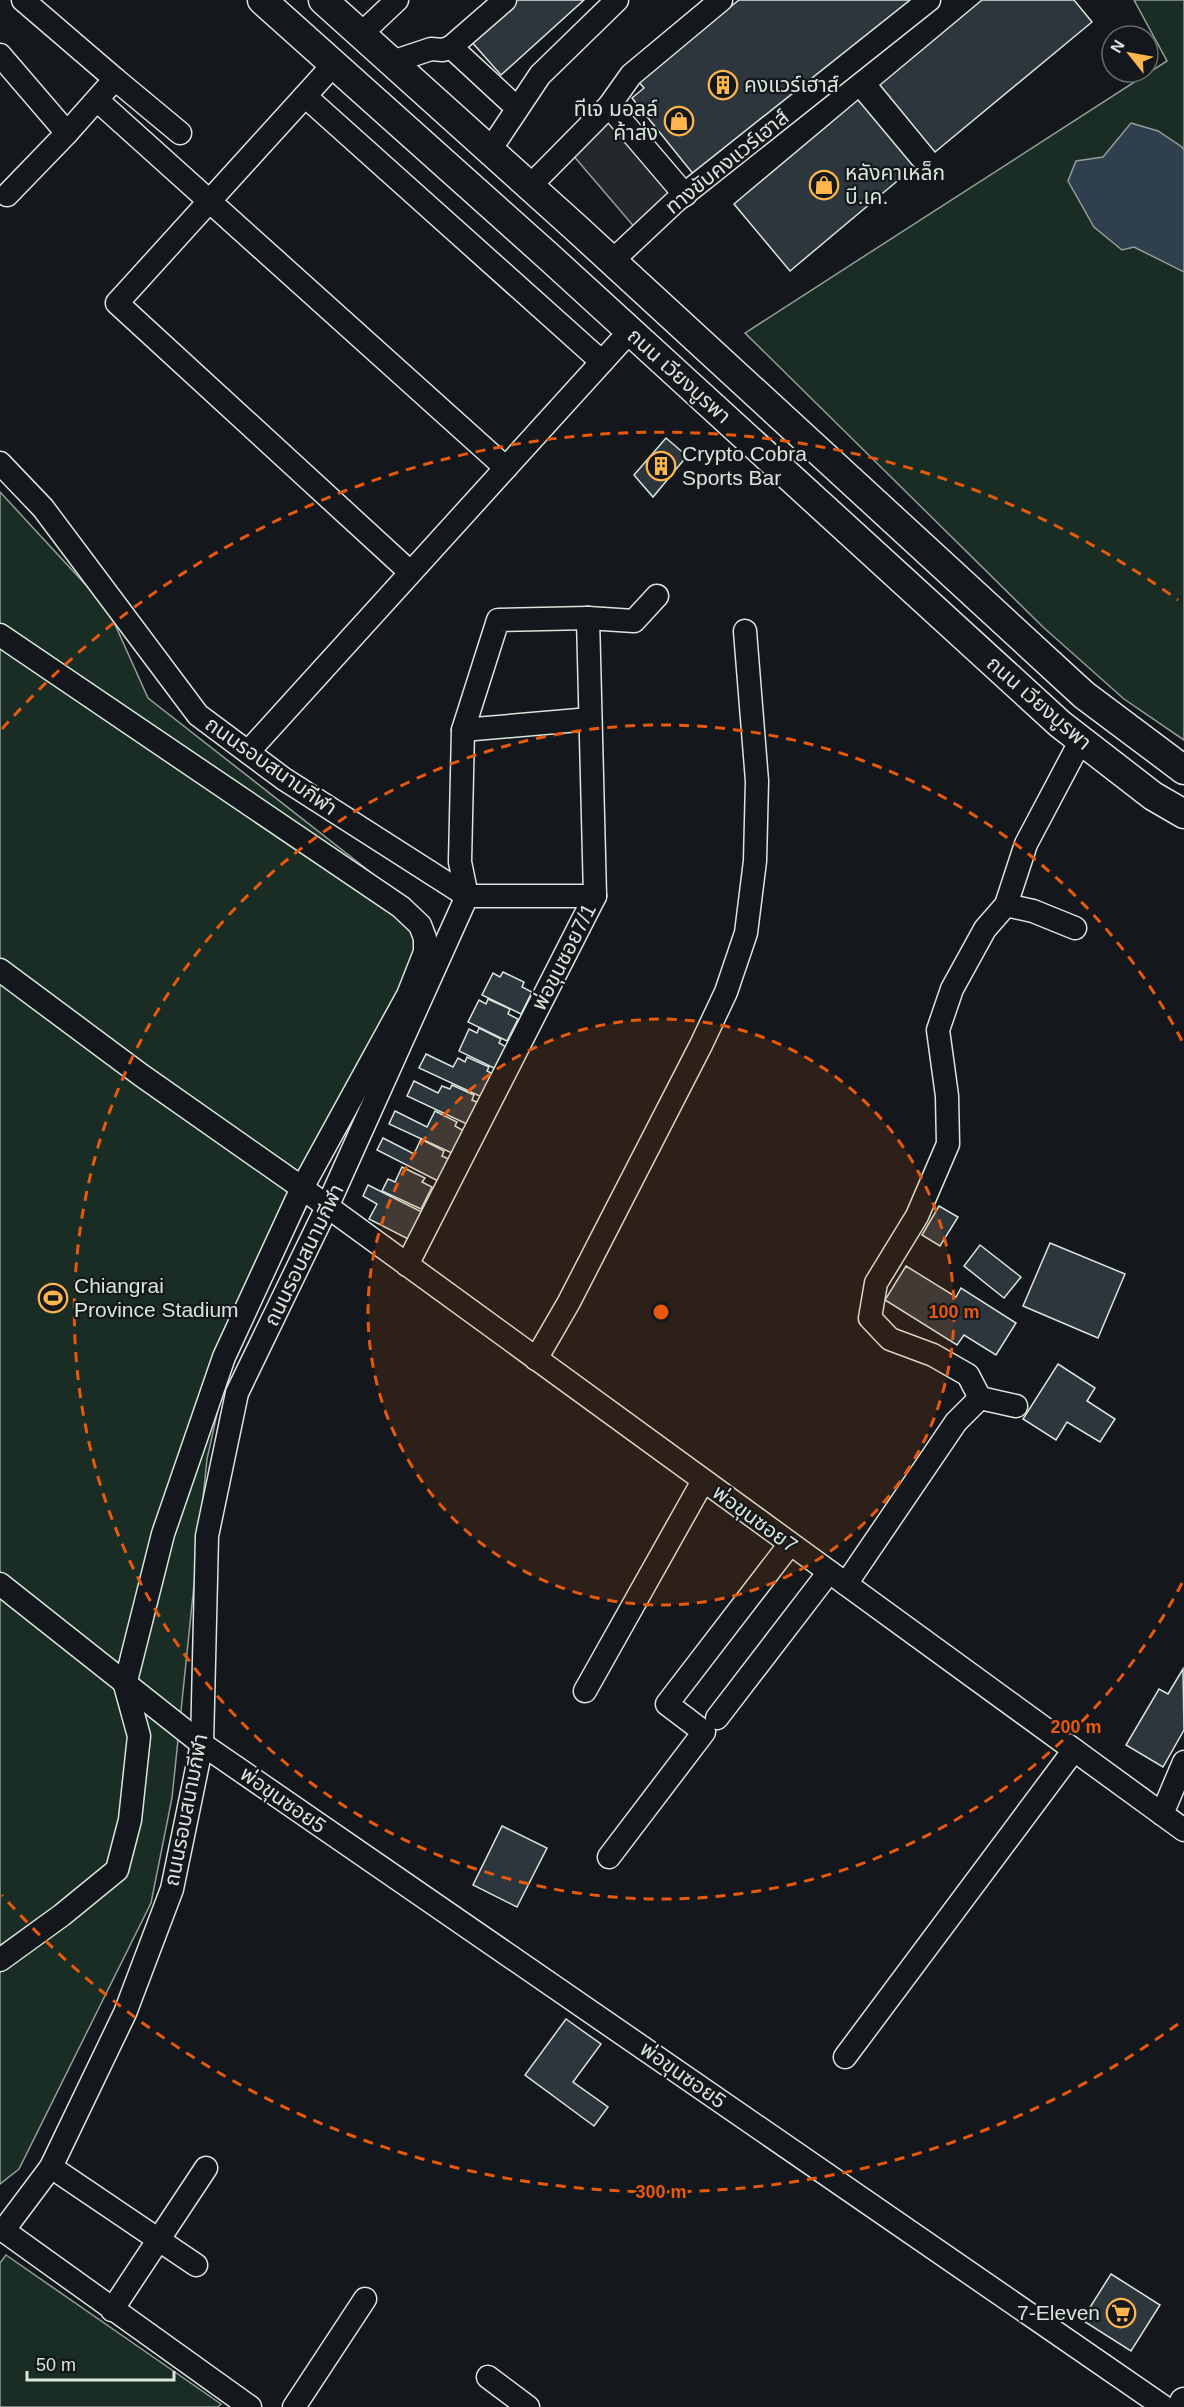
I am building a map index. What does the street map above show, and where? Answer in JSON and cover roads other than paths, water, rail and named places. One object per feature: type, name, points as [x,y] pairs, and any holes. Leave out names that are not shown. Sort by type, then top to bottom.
[{"type":"main road","name":"ถนน เวียงบูรพา","points":[[262,0],[548,256],[1051,716],[1153,796],[1184,814]]},
{"type":"main road","name":"ถนน เวียงบูรพา","points":[[323,0],[574,226],[1084,695],[1184,770]]},
{"type":"main road","points":[[548,256],[574,226]]},
{"type":"main road","points":[[1182,2407],[1184,2402]]},
{"type":"street","points":[[23,0],[180,133]]},
{"type":"street","points":[[361,34],[397,0]]},
{"type":"street","points":[[392,62],[431,49],[443,50],[451,47],[505,0]]},
{"type":"street","points":[[490,150],[540,75],[617,0]]},
{"type":"street","points":[[530,186],[609,106],[631,75],[721,0]]},
{"type":"street","name":"ทางขับคงแวร์เฮาส์","points":[[612,261],[685,195],[929,0]]},
{"type":"street","points":[[451,47],[517,108]]},
{"type":"street","points":[[0,55],[67,133]]},
{"type":"street","points":[[334,64],[117,303],[410,572]]},
{"type":"street","points":[[7,195],[115,79]]},
{"type":"street","points":[[305,96],[602,362]]},
{"type":"street","points":[[97,100],[506,468]]},
{"type":"street","points":[[609,106],[685,195]]},
{"type":"street","points":[[248,752],[630,331]]},
{"type":"street","name":"ถนนรอบสนามกีฬา","points":[[0,463],[43,508],[198,715],[284,779],[467,896],[327,1207],[237,1393],[207,1536],[202,1744],[172,1889],[125,2013],[51,2167],[2,2230]]},
{"type":"street","points":[[596,896],[467,896],[460,862],[463,730],[498,620],[588,618],[634,621],[657,596]]},
{"type":"street","name":"พ่อขุนซอย7/1","points":[[408,1265],[596,896],[588,618]]},
{"type":"street","points":[[536,1359],[569,1302],[701,1045],[726,992],[746,933],[754,861],[757,781],[746,631]]},
{"type":"street","points":[[0,635],[413,916],[420,925],[425,938],[425,952],[408,995],[302,1188],[224,1357],[163,1534],[125,1684],[139,1736],[130,1820],[117,1870],[62,1915],[0,1960]]},
{"type":"street","points":[[463,730],[590,719]]},
{"type":"street","points":[[1016,1406],[980,1398],[968,1376],[933,1354],[890,1339],[870,1318],[876,1283],[917,1216],[948,1144],[947,1095],[938,1030],[952,989],[985,929],[1006,905],[1026,844],[1081,740]]},
{"type":"street","points":[[1006,905],[1033,911],[1076,928]]},
{"type":"street","name":"พ่อขุนซอย7","points":[[0,970],[141,1076],[302,1188],[1184,1830]]},
{"type":"street","points":[[717,1718],[838,1578],[956,1422],[980,1398]]},
{"type":"street","points":[[585,1691],[703,1481]]},
{"type":"street","points":[[609,1857],[704,1732],[667,1704],[790,1544]]},
{"type":"street","name":"พ่อขุนซอย5","points":[[0,1584],[202,1744],[1164,2407]]},
{"type":"street","points":[[845,2057],[1074,1750]]},
{"type":"street","points":[[1162,1814],[1184,1762]]},
{"type":"street","points":[[51,2167],[196,2265]]},
{"type":"street","points":[[112,2310],[206,2168]]},
{"type":"street","points":[[2,2230],[250,2407]]},
{"type":"street","points":[[294,2407],[365,2299]]},
{"type":"street","points":[[488,2377],[528,2407]]},
{"type":"water","points":[[1131,123],[1158,131],[1184,150],[1184,272],[1134,247],[1122,250],[1094,227],[1068,181],[1076,161],[1103,157]]},
{"type":"place","name":"คงแวร์เฮาส์","points":[[723,85]]},
{"type":"place","name":"ทีเจ มอลล์ ค้าส่ง","points":[[679,121]]},
{"type":"place","name":"หลังคาเหล็ก บี.เค.","points":[[824,185]]},
{"type":"place","name":"Crypto Cobra Sports Bar","points":[[661,466]]},
{"type":"place","name":"Chiangrai Province Stadium","points":[[53,1298]]},
{"type":"place","name":"7-Eleven","points":[[1121,2313]]}]
